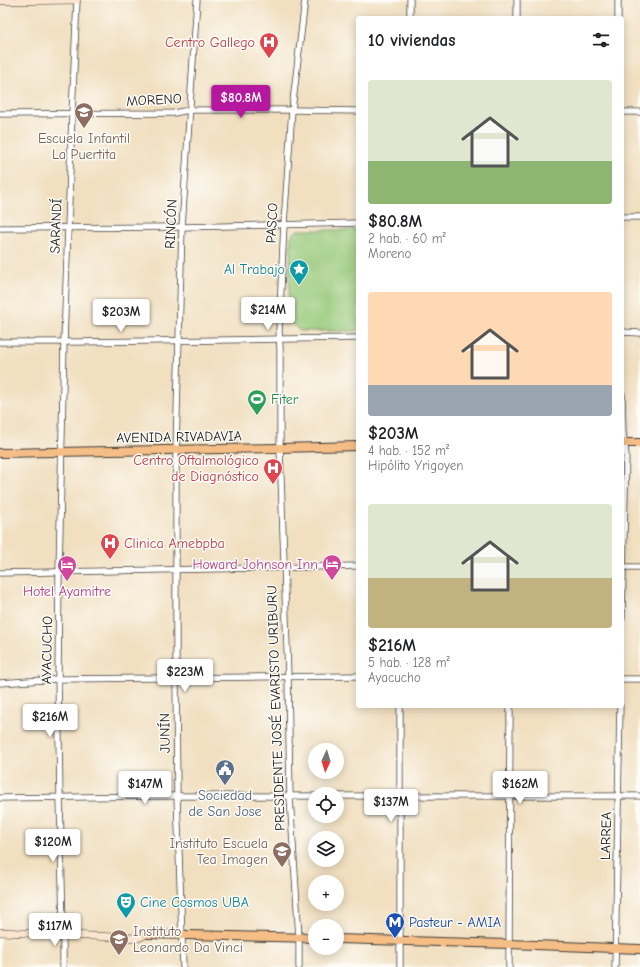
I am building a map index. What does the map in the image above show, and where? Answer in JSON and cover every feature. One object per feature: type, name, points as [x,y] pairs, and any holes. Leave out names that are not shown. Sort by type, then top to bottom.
[{"type":"main road","points":[[0,1],[77,0]]},
{"type":"main road","points":[[624,443],[640,443]]},
{"type":"main road","name":"AVENIDA RIVADAVIA","points":[[0,453],[62,453],[356,446]]},
{"type":"main road","points":[[0,932],[138,938],[147,934],[308,938]]},
{"type":"main road","points":[[344,939],[640,949]]},
{"type":"street","name":"SARANDÍ","points":[[62,453],[64,342],[77,0]]},
{"type":"street","name":"RINCÓN","points":[[176,450],[182,227],[197,0]]},
{"type":"street","name":"PASCO","points":[[280,448],[279,331],[284,224],[292,110],[305,0]]},
{"type":"street","points":[[410,0],[410,16]]},
{"type":"street","points":[[517,0],[517,16]]},
{"type":"street","points":[[618,0],[618,16]]},
{"type":"street","name":"MORENO","points":[[0,114],[174,113],[189,110],[356,111]]},
{"type":"street","points":[[624,112],[640,112]]},
{"type":"street","points":[[624,217],[640,217]]},
{"type":"street","points":[[0,228],[182,227],[356,223]]},
{"type":"street","points":[[624,332],[640,332]]},
{"type":"street","points":[[0,342],[356,338]]},
{"type":"street","points":[[624,447],[626,455],[624,511]]},
{"type":"street","name":"PRESIDENTE JOSÉ EVARISTO URIBURU","points":[[280,448],[288,676],[290,796],[300,967]]},
{"type":"street","name":"JUNÍN","points":[[176,450],[177,796],[183,967]]},
{"type":"street","name":"AYACUCHO","points":[[62,453],[58,679],[63,967]]},
{"type":"street","points":[[0,573],[356,566]]},
{"type":"street","points":[[624,567],[640,567]]},
{"type":"street","points":[[0,683],[58,679],[356,676]]},
{"type":"street","points":[[624,679],[640,679]]},
{"type":"street","points":[[400,708],[400,967]]},
{"type":"street","points":[[509,967],[510,708]]},
{"type":"street","name":"LARREA","points":[[615,967],[620,708]]},
{"type":"street","points":[[0,798],[308,796]]},
{"type":"street","points":[[344,796],[640,796]]},
{"type":"green space","points":[[297,230],[356,230],[356,331],[300,331],[288,321],[291,236]]},
{"type":"place","name":"Centro Gallego","points":[[269,59]]},
{"type":"place","name":"Escuela Infantil La Puertita","points":[[84,129]]},
{"type":"place","name":"Al Trabajo","points":[[299,286]]},
{"type":"place","name":"Fiter","points":[[257,416]]},
{"type":"place","name":"Centro Oftalmológico de Diagnóstico","points":[[273,485]]},
{"type":"place","name":"Clinica Amebpba","points":[[110,560]]},
{"type":"place","name":"Howard Johnson Inn","points":[[332,581]]},
{"type":"place","name":"Hotel Ayamitre","points":[[67,582]]},
{"type":"place","name":"Sociedad de San Jose","points":[[225,786]]},
{"type":"place","name":"Instituto Escuela Tea Imagen","points":[[282,868]]},
{"type":"place","name":"Cine Cosmos UBA","points":[[126,919]]},
{"type":"place","name":"Pasteur - AMIA","points":[[395,939]]},
{"type":"place","name":"Instituto Leonardo Da Vinci","points":[[119,956]]}]
